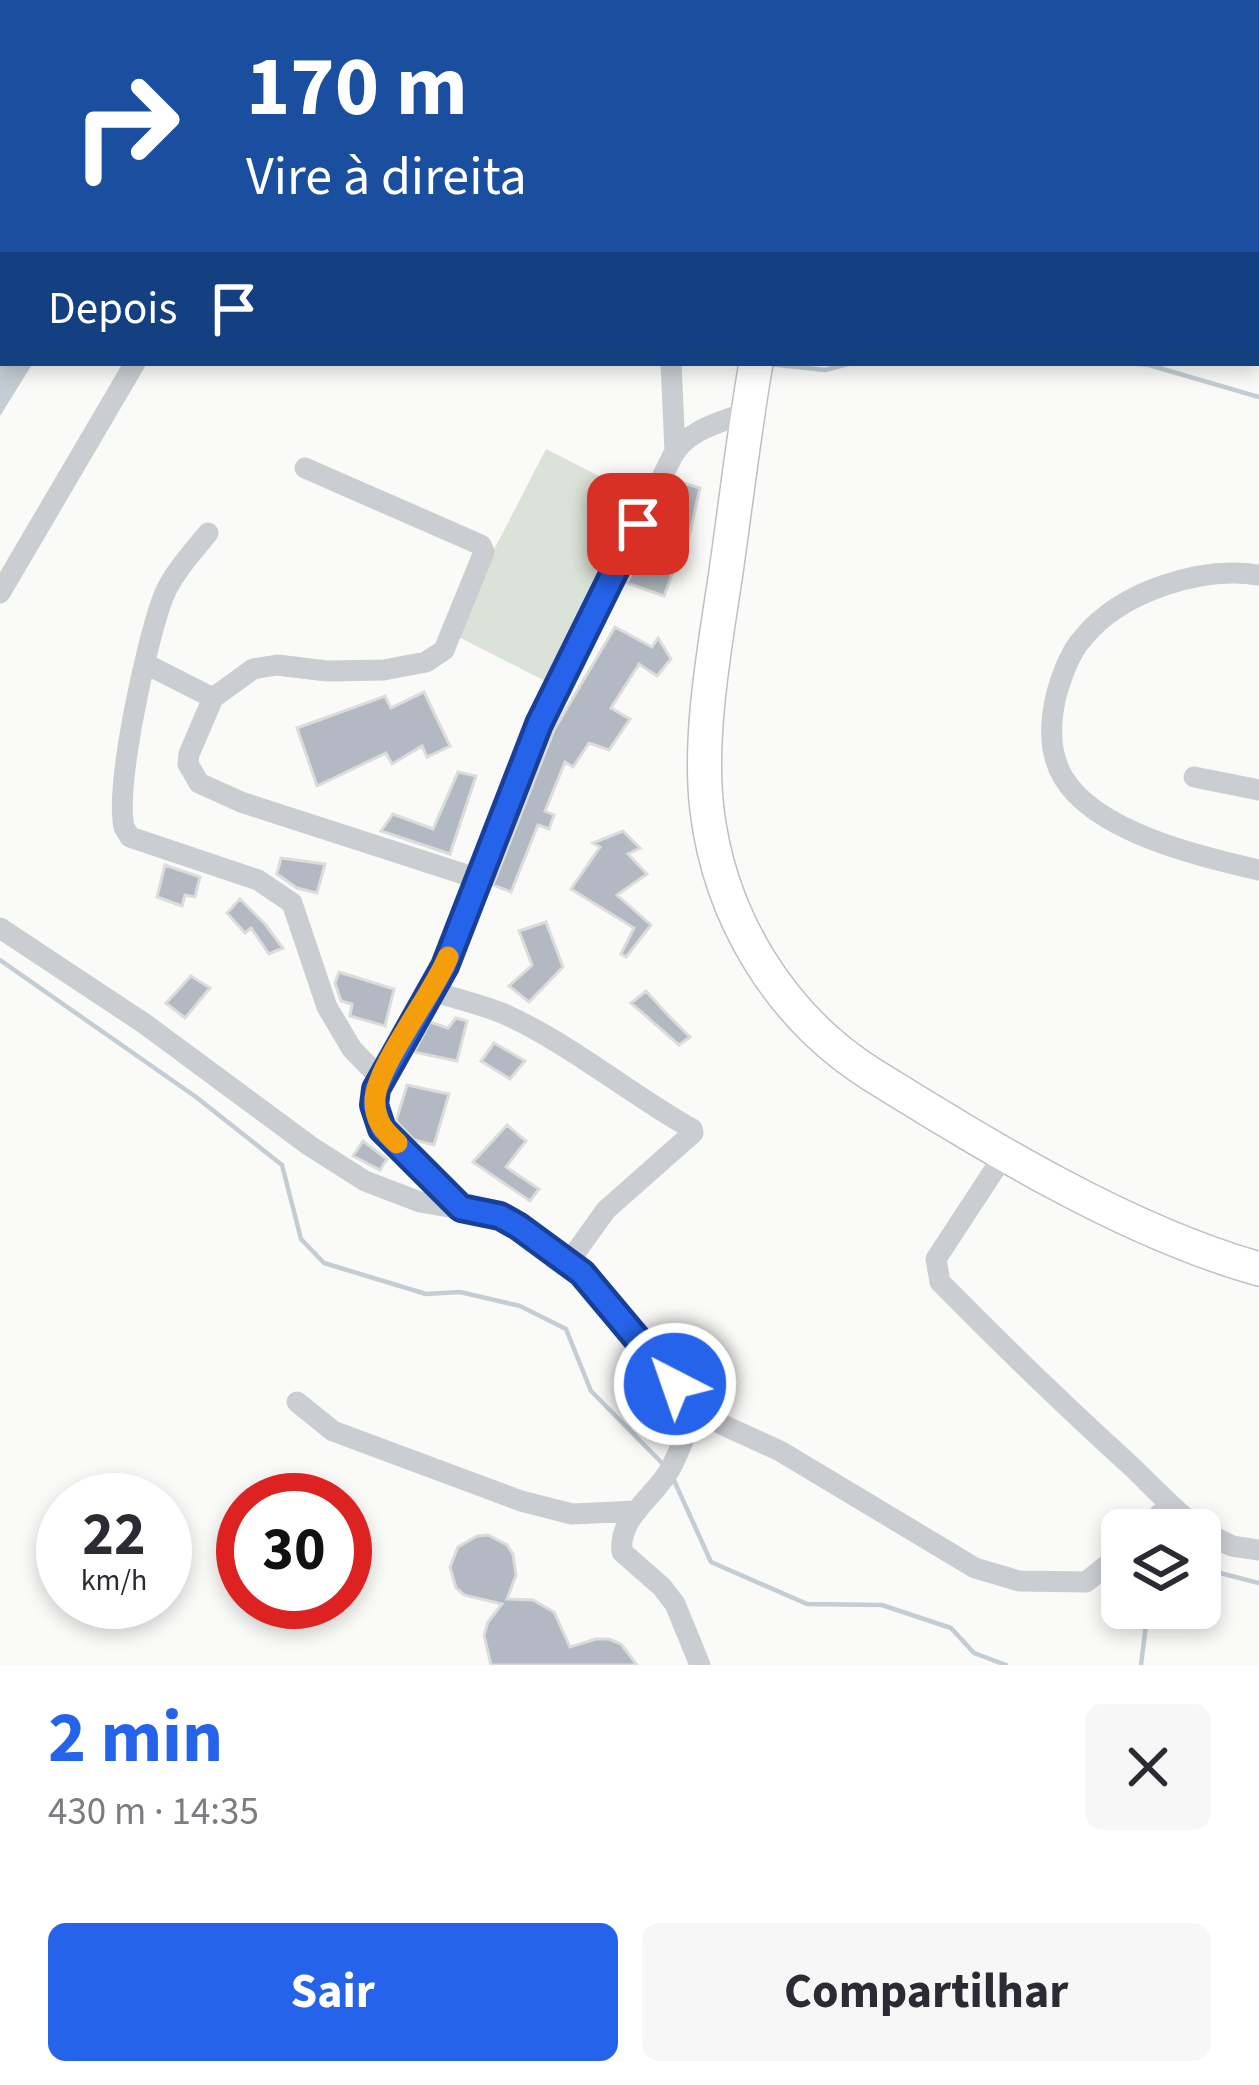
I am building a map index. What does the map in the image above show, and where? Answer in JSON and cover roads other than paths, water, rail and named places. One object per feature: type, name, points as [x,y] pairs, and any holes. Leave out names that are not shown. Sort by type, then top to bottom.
[{"type":"main road","points":[[755,370],[717,628],[705,778],[713,844],[730,902],[757,959],[790,1006],[832,1049],[1125,1218],[1259,1269]]},
{"type":"street","points":[[0,593],[134,366]]},
{"type":"street","points":[[671,366],[675,451]]},
{"type":"street","points":[[461,1208],[382,1129],[374,1105],[381,1078],[431,991],[539,724],[675,451],[694,433],[748,412]]},
{"type":"street","points":[[305,468],[484,548],[468,592],[443,650],[426,662],[384,670],[327,671],[277,664],[253,670],[213,698],[189,754],[192,774],[199,783],[241,802],[479,879]]},
{"type":"street","points":[[208,533],[164,596],[131,731],[124,827],[130,837],[258,880],[292,903],[327,1007],[352,1049],[381,1078]]},
{"type":"street","points":[[1259,574],[1207,575],[1166,584],[1120,607],[1082,638],[1059,683],[1051,716],[1053,749],[1063,777],[1084,801],[1119,825],[1259,870]]},
{"type":"street","points":[[146,664],[213,698]]},
{"type":"street","points":[[1194,777],[1259,790]]},
{"type":"street","points":[[0,928],[145,1024],[310,1146],[364,1180],[420,1202],[500,1216],[518,1226],[582,1273],[697,1408],[723,1425],[780,1451],[975,1568],[1019,1581],[1086,1582],[1101,1570]]},
{"type":"street","points":[[431,991],[500,1012],[692,1129],[606,1210],[568,1263]]},
{"type":"street","points":[[1006,1153],[936,1259],[940,1282],[1172,1509]]},
{"type":"street","points":[[296,1402],[333,1431],[521,1501],[572,1514],[637,1511]]},
{"type":"street","points":[[697,1408],[669,1470],[624,1529],[622,1552],[675,1604],[700,1665]]},
{"type":"street","points":[[1165,1509],[1168,1506]]},
{"type":"street","points":[[1221,1540],[1259,1550]]},
{"type":"waterway","points":[[788,366],[825,370],[840,366]]},
{"type":"waterway","points":[[1152,366],[1259,397]]},
{"type":"waterway","points":[[0,960],[196,1097],[282,1165],[301,1239],[324,1263],[426,1294],[460,1292],[520,1306],[566,1329],[591,1391],[666,1467]]},
{"type":"waterway","points":[[672,1476],[711,1562],[807,1604],[882,1605],[951,1628],[974,1653],[1006,1665]]},
{"type":"waterway","points":[[1221,1573],[1259,1583]]},
{"type":"waterway","points":[[1141,1665],[1145,1629]]}]
